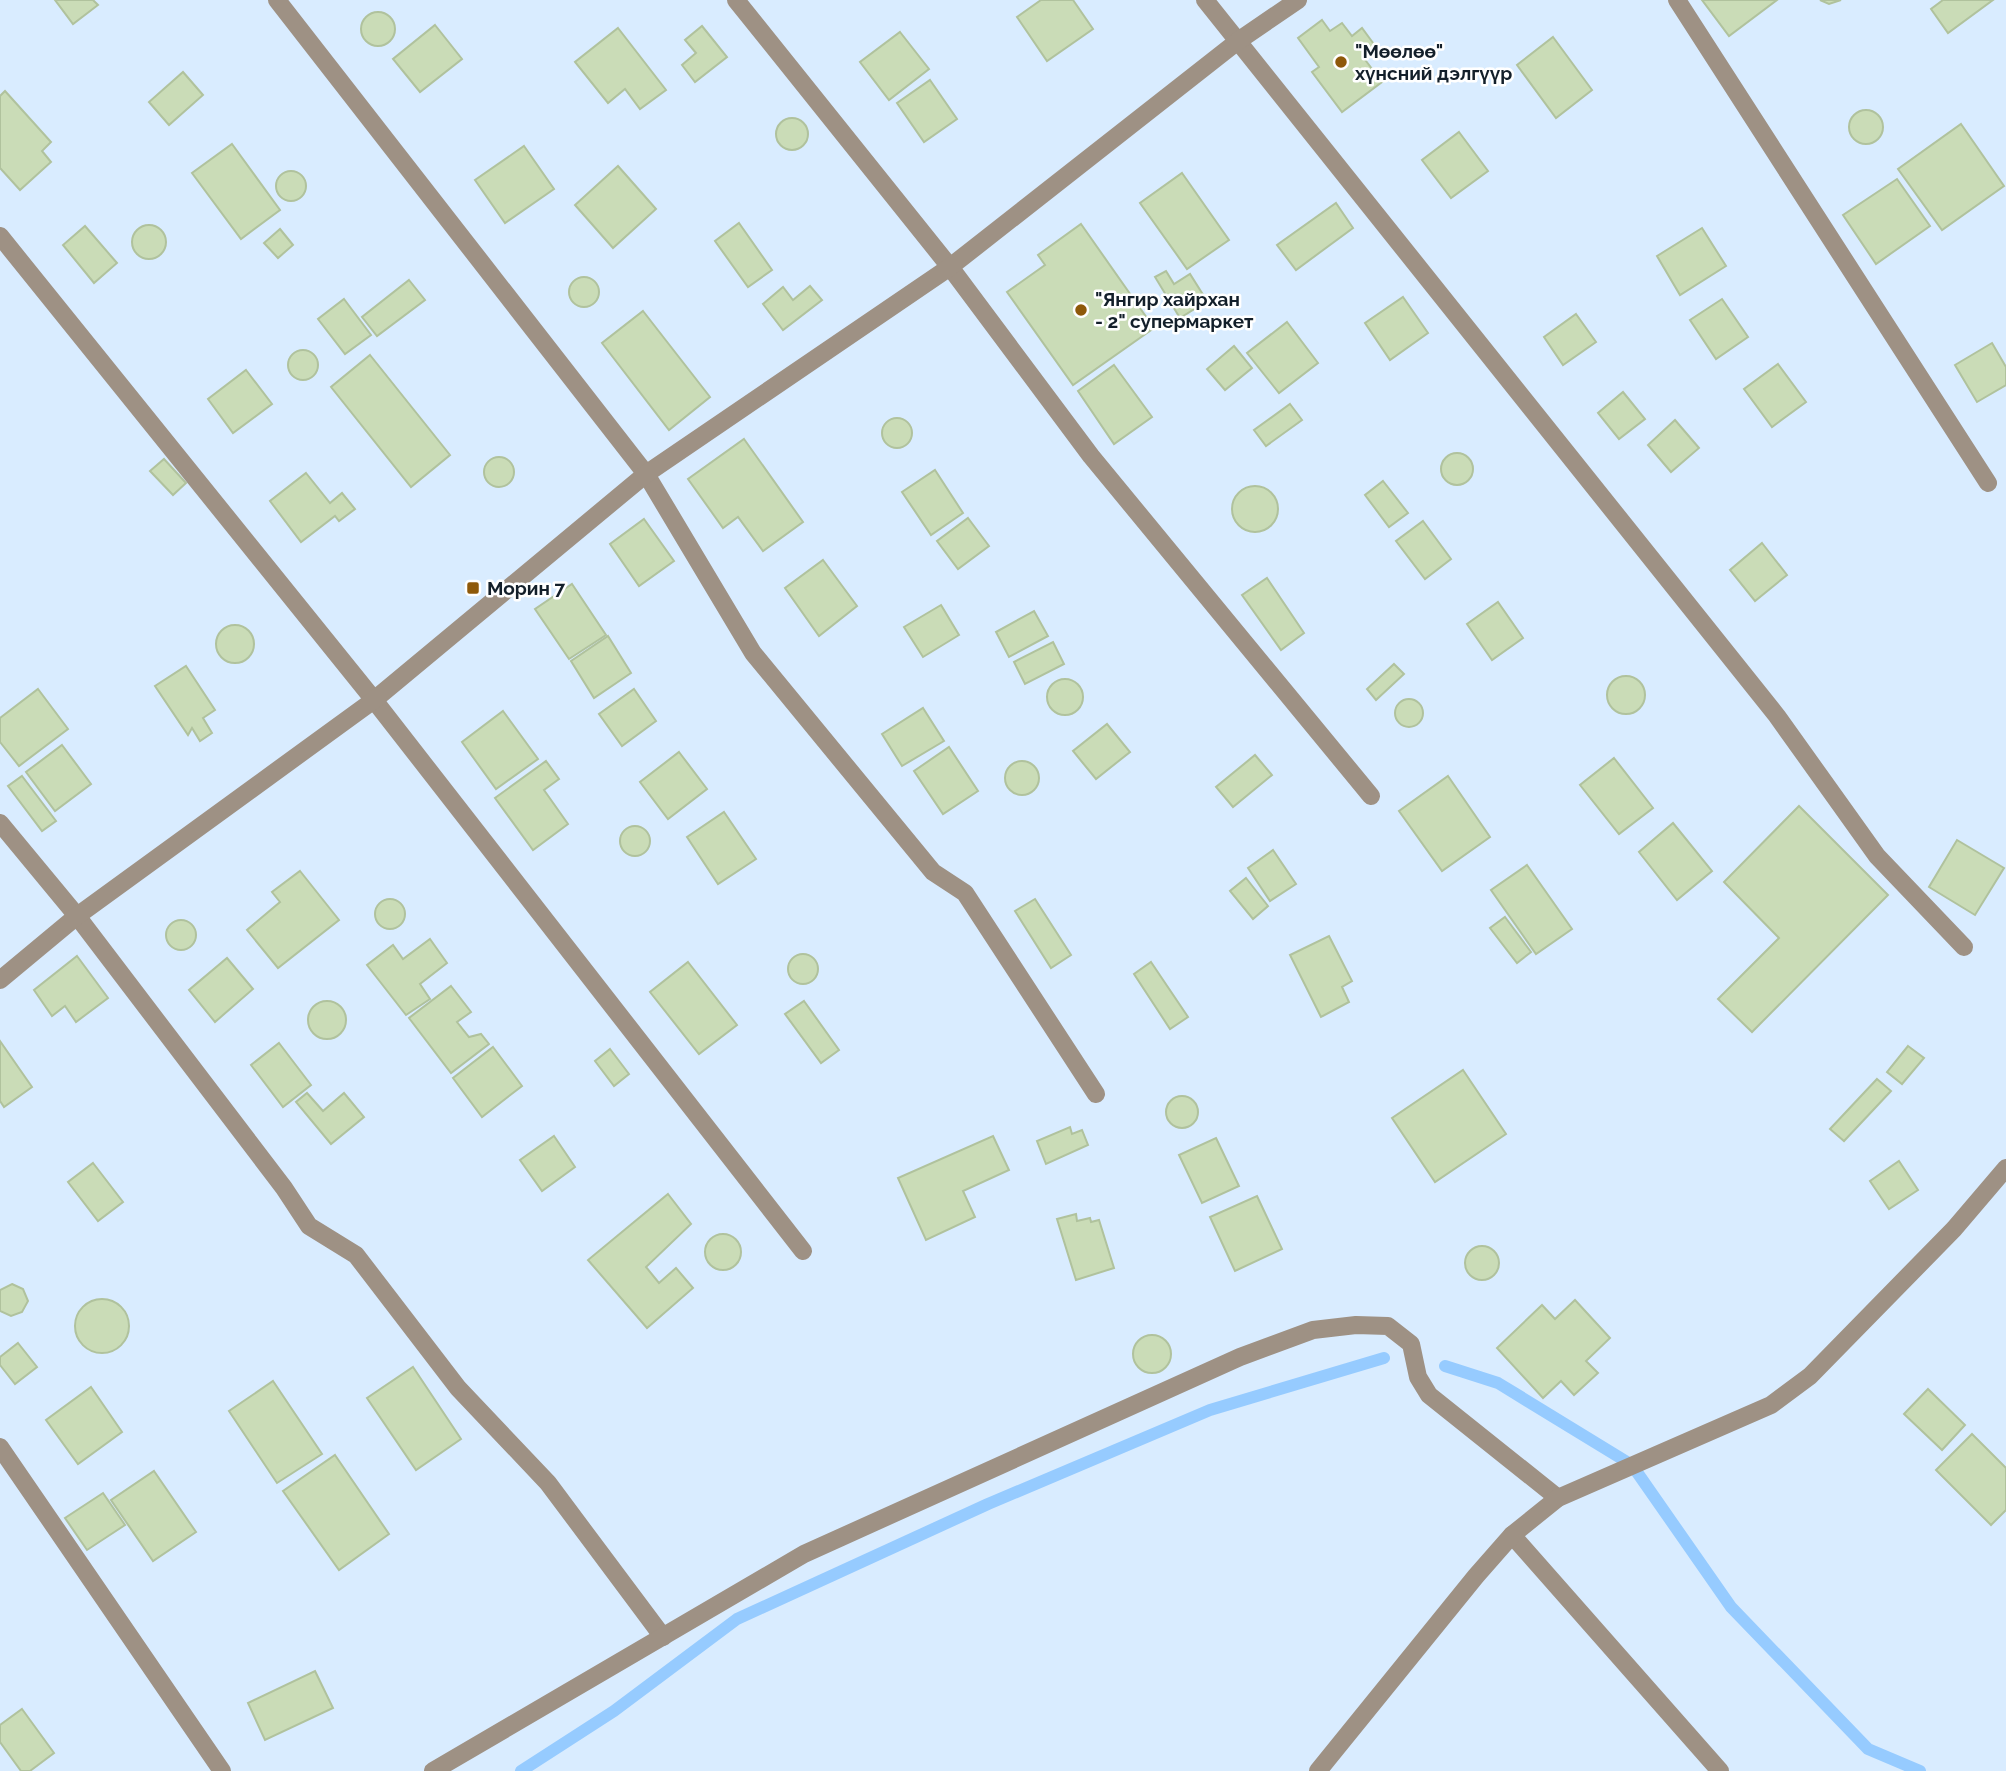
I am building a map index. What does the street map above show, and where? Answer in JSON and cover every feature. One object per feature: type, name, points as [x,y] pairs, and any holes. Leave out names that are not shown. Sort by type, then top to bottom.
[{"type":"street","points":[[277,0],[646,474],[753,653],[933,872],[965,893],[1096,1094]]},
{"type":"street","points":[[736,0],[950,267],[1091,456],[1371,796]]},
{"type":"street","points":[[1205,0],[1777,716],[1877,856],[1964,947]]},
{"type":"street","points":[[0,980],[77,916],[374,701],[646,474],[950,267],[1237,41],[1298,0]]},
{"type":"street","points":[[1677,0],[1988,483]]},
{"type":"street","points":[[0,236],[374,701],[803,1251]]},
{"type":"street","points":[[0,823],[77,916],[284,1188],[309,1226],[356,1255],[458,1388],[548,1483],[663,1637]]},
{"type":"street","points":[[1318,1771],[1512,1535],[1558,1497],[1771,1405],[1820,1366],[1954,1229],[2006,1168]]},
{"type":"street","points":[[433,1771],[804,1554],[1240,1357],[1313,1330],[1356,1325],[1388,1326],[1411,1344],[1418,1377],[1429,1395],[1558,1497]]},
{"type":"street","points":[[0,1447],[222,1771]]},
{"type":"street","points":[[1512,1535],[1720,1771]]},
{"type":"building","points":[[55,0],[93,0],[98,5],[73,24]]},
{"type":"building","points":[[1041,0],[1073,0],[1093,29],[1047,61],[1017,17]]},
{"type":"building","points":[[1702,0],[1777,0],[1729,36]]},
{"type":"building","points":[[1820,0],[1841,0],[1829,4]]},
{"type":"building","points":[[1943,0],[1993,0],[1948,33],[1931,9]]},
{"type":"building","points":[[378,12],[390,17],[395,29],[390,41],[378,46],[366,41],[361,29],[366,17]]},
{"type":"building","name":"\"Мөөлөө\" хүнсний дэлгүүр","points":[[1322,20],[1330,31],[1342,23],[1352,36],[1362,28],[1376,47],[1363,57],[1382,82],[1342,112],[1312,72],[1319,67],[1298,38]]},
{"type":"building","points":[[435,25],[462,59],[420,92],[393,59]]},
{"type":"building","points":[[702,26],[727,57],[695,82],[682,65],[696,53],[685,40]]},
{"type":"building","points":[[618,28],[666,90],[640,109],[625,89],[608,103],[575,62]]},
{"type":"building","points":[[900,32],[929,69],[889,100],[860,62]]},
{"type":"building","points":[[1553,37],[1592,90],[1556,118],[1517,65]]},
{"type":"building","points":[[183,72],[203,95],[169,125],[149,102]]},
{"type":"building","points":[[930,80],[957,119],[924,142],[897,103]]},
{"type":"building","points":[[5,91],[51,142],[42,151],[51,162],[20,190],[0,168],[0,96]]},
{"type":"building","points":[[1866,110],[1878,115],[1883,127],[1878,139],[1866,144],[1854,139],[1849,127],[1854,115]]},
{"type":"building","points":[[792,118],[804,122],[808,134],[804,146],[792,150],[780,146],[776,134],[780,122]]},
{"type":"building","points":[[1961,124],[2004,186],[1942,230],[1898,169]]},
{"type":"building","points":[[1459,132],[1488,171],[1451,198],[1422,160]]},
{"type":"building","points":[[232,144],[280,210],[241,239],[192,173]]},
{"type":"building","points":[[524,146],[554,189],[505,223],[475,180]]},
{"type":"building","points":[[618,166],[656,209],[613,248],[575,205]]},
{"type":"building","points":[[291,171],[302,175],[306,186],[302,197],[291,201],[280,197],[276,186],[280,175]]},
{"type":"building","points":[[1182,173],[1229,240],[1187,269],[1140,203]]},
{"type":"building","points":[[1897,179],[1930,226],[1876,264],[1843,215]]},
{"type":"building","points":[[1336,203],[1353,228],[1296,270],[1277,245]]},
{"type":"building","points":[[739,223],[772,270],[748,287],[715,241]]},
{"type":"building","name":"\"Янгир хайрхан - 2\" супермаркет","points":[[1081,224],[1154,328],[1073,385],[1007,292],[1045,265],[1038,255]]},
{"type":"building","points":[[149,225],[161,230],[166,242],[161,254],[149,259],[137,254],[132,242],[137,230]]},
{"type":"building","points":[[85,226],[117,263],[94,283],[63,245]]},
{"type":"building","points":[[1702,228],[1726,266],[1680,295],[1657,256]]},
{"type":"building","points":[[280,229],[293,245],[278,258],[264,243]]},
{"type":"building","points":[[1166,271],[1174,284],[1190,274],[1207,301],[1180,318],[1155,277]]},
{"type":"building","points":[[584,277],[594,282],[599,292],[594,302],[584,307],[574,302],[569,292],[574,282]]},
{"type":"building","points":[[409,280],[425,300],[377,336],[362,317]]},
{"type":"building","points":[[810,286],[822,300],[783,330],[763,304],[783,287],[793,300]]},
{"type":"building","points":[[1403,297],[1428,333],[1390,360],[1365,323]]},
{"type":"building","points":[[344,299],[371,335],[345,354],[318,319]]},
{"type":"building","points":[[1722,299],[1748,337],[1716,359],[1690,320]]},
{"type":"building","points":[[643,311],[710,397],[669,430],[602,343]]},
{"type":"building","points":[[1576,314],[1596,342],[1563,365],[1544,337]]},
{"type":"building","points":[[1287,322],[1318,363],[1279,393],[1247,353]]},
{"type":"building","points":[[1992,343],[2006,367],[2006,385],[1977,402],[1955,365]]},
{"type":"building","points":[[1234,346],[1252,368],[1225,390],[1207,369]]},
{"type":"building","points":[[303,350],[314,354],[318,365],[314,376],[303,380],[292,376],[288,365],[292,354]]},
{"type":"building","points":[[370,355],[450,455],[411,487],[331,387]]},
{"type":"building","points":[[1778,364],[1806,402],[1772,427],[1744,389]]},
{"type":"building","points":[[1114,365],[1152,417],[1114,444],[1078,391]]},
{"type":"building","points":[[246,370],[272,404],[233,433],[208,399]]},
{"type":"building","points":[[1623,392],[1645,419],[1619,439],[1598,413]]},
{"type":"building","points":[[1290,404],[1302,420],[1266,446],[1254,430]]},
{"type":"building","points":[[897,418],[908,422],[912,433],[908,444],[897,448],[886,444],[882,433],[886,422]]},
{"type":"building","points":[[1675,420],[1699,448],[1671,472],[1648,445]]},
{"type":"building","points":[[744,439],[803,522],[763,551],[738,517],[723,528],[688,479]]},
{"type":"building","points":[[1457,453],[1468,458],[1473,469],[1468,480],[1457,485],[1446,480],[1441,469],[1446,458]]},
{"type":"building","points":[[499,457],[510,461],[514,472],[510,483],[499,487],[488,483],[484,472],[488,461]]},
{"type":"building","points":[[164,459],[186,483],[173,495],[150,471]]},
{"type":"building","points":[[935,470],[963,513],[931,535],[902,492]]},
{"type":"building","points":[[306,473],[330,503],[342,493],[355,509],[339,521],[335,516],[301,542],[270,501]]},
{"type":"building","points":[[1383,481],[1408,513],[1389,527],[1365,495]]},
{"type":"building","points":[[1255,486],[1271,493],[1278,509],[1271,525],[1255,532],[1239,525],[1232,509],[1239,493]]},
{"type":"building","points":[[968,518],[989,546],[958,569],[937,541]]},
{"type":"building","points":[[644,519],[674,561],[639,586],[610,544]]},
{"type":"building","points":[[1423,521],[1451,559],[1425,579],[1396,541]]},
{"type":"building","points":[[1762,543],[1787,575],[1755,601],[1730,570]]},
{"type":"building","points":[[823,560],[857,606],[819,636],[785,588]]},
{"type":"building","points":[[1267,578],[1304,633],[1281,650],[1242,595]]},
{"type":"building","points":[[572,584],[606,635],[569,659],[535,609]]},
{"type":"building","points":[[1498,602],[1523,638],[1492,660],[1467,624]]},
{"type":"building","points":[[941,605],[959,635],[923,657],[904,627]]},
{"type":"building","points":[[1034,611],[1048,636],[1009,657],[996,632]]},
{"type":"building","points":[[235,625],[248,631],[254,644],[248,657],[235,663],[222,657],[216,644],[222,631]]},
{"type":"building","points":[[608,636],[631,673],[594,698],[571,661]]},
{"type":"building","points":[[1053,642],[1064,664],[1025,684],[1014,662]]},
{"type":"building","points":[[1394,664],[1404,674],[1376,700],[1367,689]]},
{"type":"building","points":[[186,666],[215,710],[203,718],[212,733],[200,741],[192,728],[188,735],[155,686]]},
{"type":"building","points":[[1626,676],[1639,682],[1645,695],[1639,708],[1626,714],[1613,708],[1607,695],[1613,682]]},
{"type":"building","points":[[1065,679],[1077,685],[1083,697],[1077,709],[1065,715],[1053,709],[1047,697],[1053,685]]},
{"type":"building","points":[[38,689],[68,729],[19,766],[0,742],[0,718]]},
{"type":"building","points":[[634,689],[656,721],[622,746],[599,714]]},
{"type":"building","points":[[1409,699],[1419,703],[1423,713],[1419,723],[1409,727],[1399,723],[1395,713],[1399,703]]},
{"type":"building","points":[[923,708],[944,741],[902,766],[882,734]]},
{"type":"building","points":[[503,711],[538,759],[496,789],[462,742]]},
{"type":"building","points":[[1107,724],[1130,752],[1096,779],[1073,751]]},
{"type":"building","points":[[62,745],[91,784],[55,811],[26,772]]},
{"type":"building","points":[[949,747],[978,791],[943,814],[914,771]]},
{"type":"building","points":[[679,752],[707,789],[668,819],[640,782]]},
{"type":"building","points":[[1255,755],[1272,775],[1233,807],[1216,787]]},
{"type":"building","points":[[1614,758],[1653,808],[1619,834],[1580,785]]},
{"type":"building","points":[[546,761],[559,779],[544,790],[568,824],[533,850],[495,798]]},
{"type":"building","points":[[1022,761],[1034,766],[1039,778],[1034,790],[1022,795],[1010,790],[1005,778],[1010,766]]},
{"type":"building","points":[[22,776],[56,821],[42,831],[8,786]]},
{"type":"building","points":[[1448,776],[1490,837],[1442,871],[1399,811]]},
{"type":"building","points":[[1799,806],[1888,895],[1752,1032],[1718,999],[1779,938],[1724,882]]},
{"type":"building","points":[[724,812],[756,859],[718,884],[687,837]]},
{"type":"building","points":[[1673,823],[1712,871],[1677,900],[1639,852]]},
{"type":"building","points":[[635,826],[646,830],[650,841],[646,852],[635,856],[624,852],[620,841],[624,830]]},
{"type":"building","points":[[1957,840],[2004,868],[1975,915],[1929,887]]},
{"type":"building","points":[[1273,850],[1296,884],[1270,901],[1248,868]]},
{"type":"building","points":[[1527,865],[1572,929],[1536,954],[1491,890]]},
{"type":"building","points":[[300,871],[339,920],[278,968],[247,930],[280,902],[272,892]]},
{"type":"building","points":[[1246,878],[1268,906],[1253,919],[1230,891]]},
{"type":"building","points":[[390,899],[401,903],[405,914],[401,925],[390,929],[379,925],[375,914],[379,903]]},
{"type":"building","points":[[1035,899],[1071,955],[1051,968],[1015,911]]},
{"type":"building","points":[[1505,917],[1531,952],[1517,963],[1490,928]]},
{"type":"building","points":[[181,920],[192,924],[196,935],[192,946],[181,950],[170,946],[166,935],[170,924]]},
{"type":"building","points":[[1329,936],[1352,981],[1342,987],[1349,1002],[1321,1017],[1290,955]]},
{"type":"building","points":[[430,939],[447,963],[420,984],[430,999],[406,1015],[367,965],[393,945],[403,959]]},
{"type":"building","points":[[803,954],[814,958],[818,969],[814,980],[803,984],[792,980],[788,969],[792,958]]},
{"type":"building","points":[[77,956],[108,998],[76,1022],[65,1006],[52,1016],[34,990]]},
{"type":"building","points":[[227,958],[253,989],[215,1022],[189,990]]},
{"type":"building","points":[[688,962],[737,1025],[699,1054],[650,992]]},
{"type":"building","points":[[1151,962],[1188,1017],[1170,1029],[1134,974]]},
{"type":"building","points":[[451,986],[471,1012],[457,1022],[469,1037],[481,1034],[489,1044],[451,1073],[409,1018]]},
{"type":"building","points":[[327,1001],[341,1006],[346,1020],[341,1034],[327,1039],[313,1034],[308,1020],[313,1006]]},
{"type":"building","points":[[804,1001],[839,1050],[821,1063],[785,1014]]},
{"type":"building","points":[[0,1041],[32,1087],[4,1107],[0,1101]]},
{"type":"building","points":[[279,1043],[311,1085],[283,1107],[251,1065]]},
{"type":"building","points":[[1908,1046],[1924,1058],[1902,1084],[1887,1072]]},
{"type":"building","points":[[493,1047],[522,1086],[482,1117],[453,1078]]},
{"type":"building","points":[[610,1049],[629,1074],[614,1086],[595,1061]]},
{"type":"building","points":[[1463,1070],[1506,1134],[1435,1182],[1392,1118]]},
{"type":"building","points":[[1877,1079],[1891,1091],[1844,1141],[1830,1129]]},
{"type":"building","points":[[307,1093],[323,1111],[344,1093],[364,1117],[331,1144],[296,1102]]},
{"type":"building","points":[[1182,1096],[1193,1101],[1198,1112],[1193,1123],[1182,1128],[1171,1123],[1166,1112],[1171,1101]]},
{"type":"building","points":[[1070,1127],[1072,1134],[1082,1130],[1088,1145],[1046,1164],[1037,1141]]},
{"type":"building","points":[[554,1136],[575,1167],[542,1191],[520,1160]]},
{"type":"building","points":[[993,1136],[1009,1170],[963,1191],[975,1217],[926,1240],[898,1178]]},
{"type":"building","points":[[1216,1138],[1239,1186],[1202,1203],[1179,1155]]},
{"type":"building","points":[[1899,1161],[1918,1190],[1889,1209],[1870,1181]]},
{"type":"building","points":[[93,1163],[123,1202],[98,1221],[68,1182]]},
{"type":"building","points":[[668,1194],[691,1224],[646,1267],[659,1283],[676,1268],[693,1288],[647,1328],[588,1260]]},
{"type":"building","points":[[1257,1196],[1282,1249],[1235,1271],[1210,1217]]},
{"type":"building","points":[[1076,1214],[1077,1221],[1090,1218],[1091,1222],[1099,1220],[1114,1268],[1076,1280],[1057,1219]]},
{"type":"building","points":[[723,1234],[735,1240],[741,1252],[735,1264],[723,1270],[711,1264],[705,1252],[711,1240]]},
{"type":"building","points":[[1482,1246],[1494,1251],[1499,1263],[1494,1275],[1482,1280],[1470,1275],[1465,1263],[1470,1251]]},
{"type":"building","points":[[12,1284],[23,1289],[28,1301],[22,1312],[11,1316],[0,1311],[0,1290]]},
{"type":"building","points":[[102,1299],[121,1307],[129,1326],[121,1345],[102,1353],[83,1345],[75,1326],[83,1307]]},
{"type":"building","points":[[1575,1300],[1610,1338],[1586,1361],[1598,1373],[1574,1395],[1561,1381],[1543,1398],[1497,1348],[1542,1305],[1555,1319]]},
{"type":"building","points":[[1152,1335],[1165,1341],[1171,1354],[1165,1367],[1152,1373],[1139,1367],[1133,1354],[1139,1341]]},
{"type":"building","points":[[18,1343],[37,1367],[15,1384],[0,1365],[0,1357]]},
{"type":"building","points":[[413,1367],[461,1439],[416,1470],[367,1398]]},
{"type":"building","points":[[273,1381],[322,1454],[277,1483],[229,1411]]},
{"type":"building","points":[[91,1387],[122,1432],[78,1464],[46,1420]]},
{"type":"building","points":[[1928,1389],[1965,1425],[1942,1450],[1904,1414]]},
{"type":"building","points":[[1972,1434],[2006,1468],[2006,1510],[1991,1525],[1936,1470]]},
{"type":"building","points":[[335,1455],[389,1534],[339,1570],[283,1491]]},
{"type":"building","points":[[154,1471],[196,1532],[153,1561],[111,1500]]},
{"type":"building","points":[[103,1493],[125,1525],[87,1550],[65,1518]]},
{"type":"building","points":[[315,1671],[333,1708],[265,1740],[248,1703]]},
{"type":"building","points":[[22,1709],[54,1753],[30,1771],[21,1771],[0,1742],[0,1725]]},
{"type":"waterway","points":[[521,1771],[614,1711],[737,1619],[988,1504],[1210,1410],[1384,1358]]},
{"type":"waterway","points":[[1445,1366],[1498,1383],[1632,1465],[1731,1607],[1868,1749],[1920,1771]]},
{"type":"place","name":"\"Мөөлөө\" хүнсний дэлгүүр","points":[[1341,62]]},
{"type":"place","name":"\"Янгир хайрхан - 2\" супермаркет","points":[[1081,310]]},
{"type":"place","name":"Морин 7","points":[[473,588]]}]
